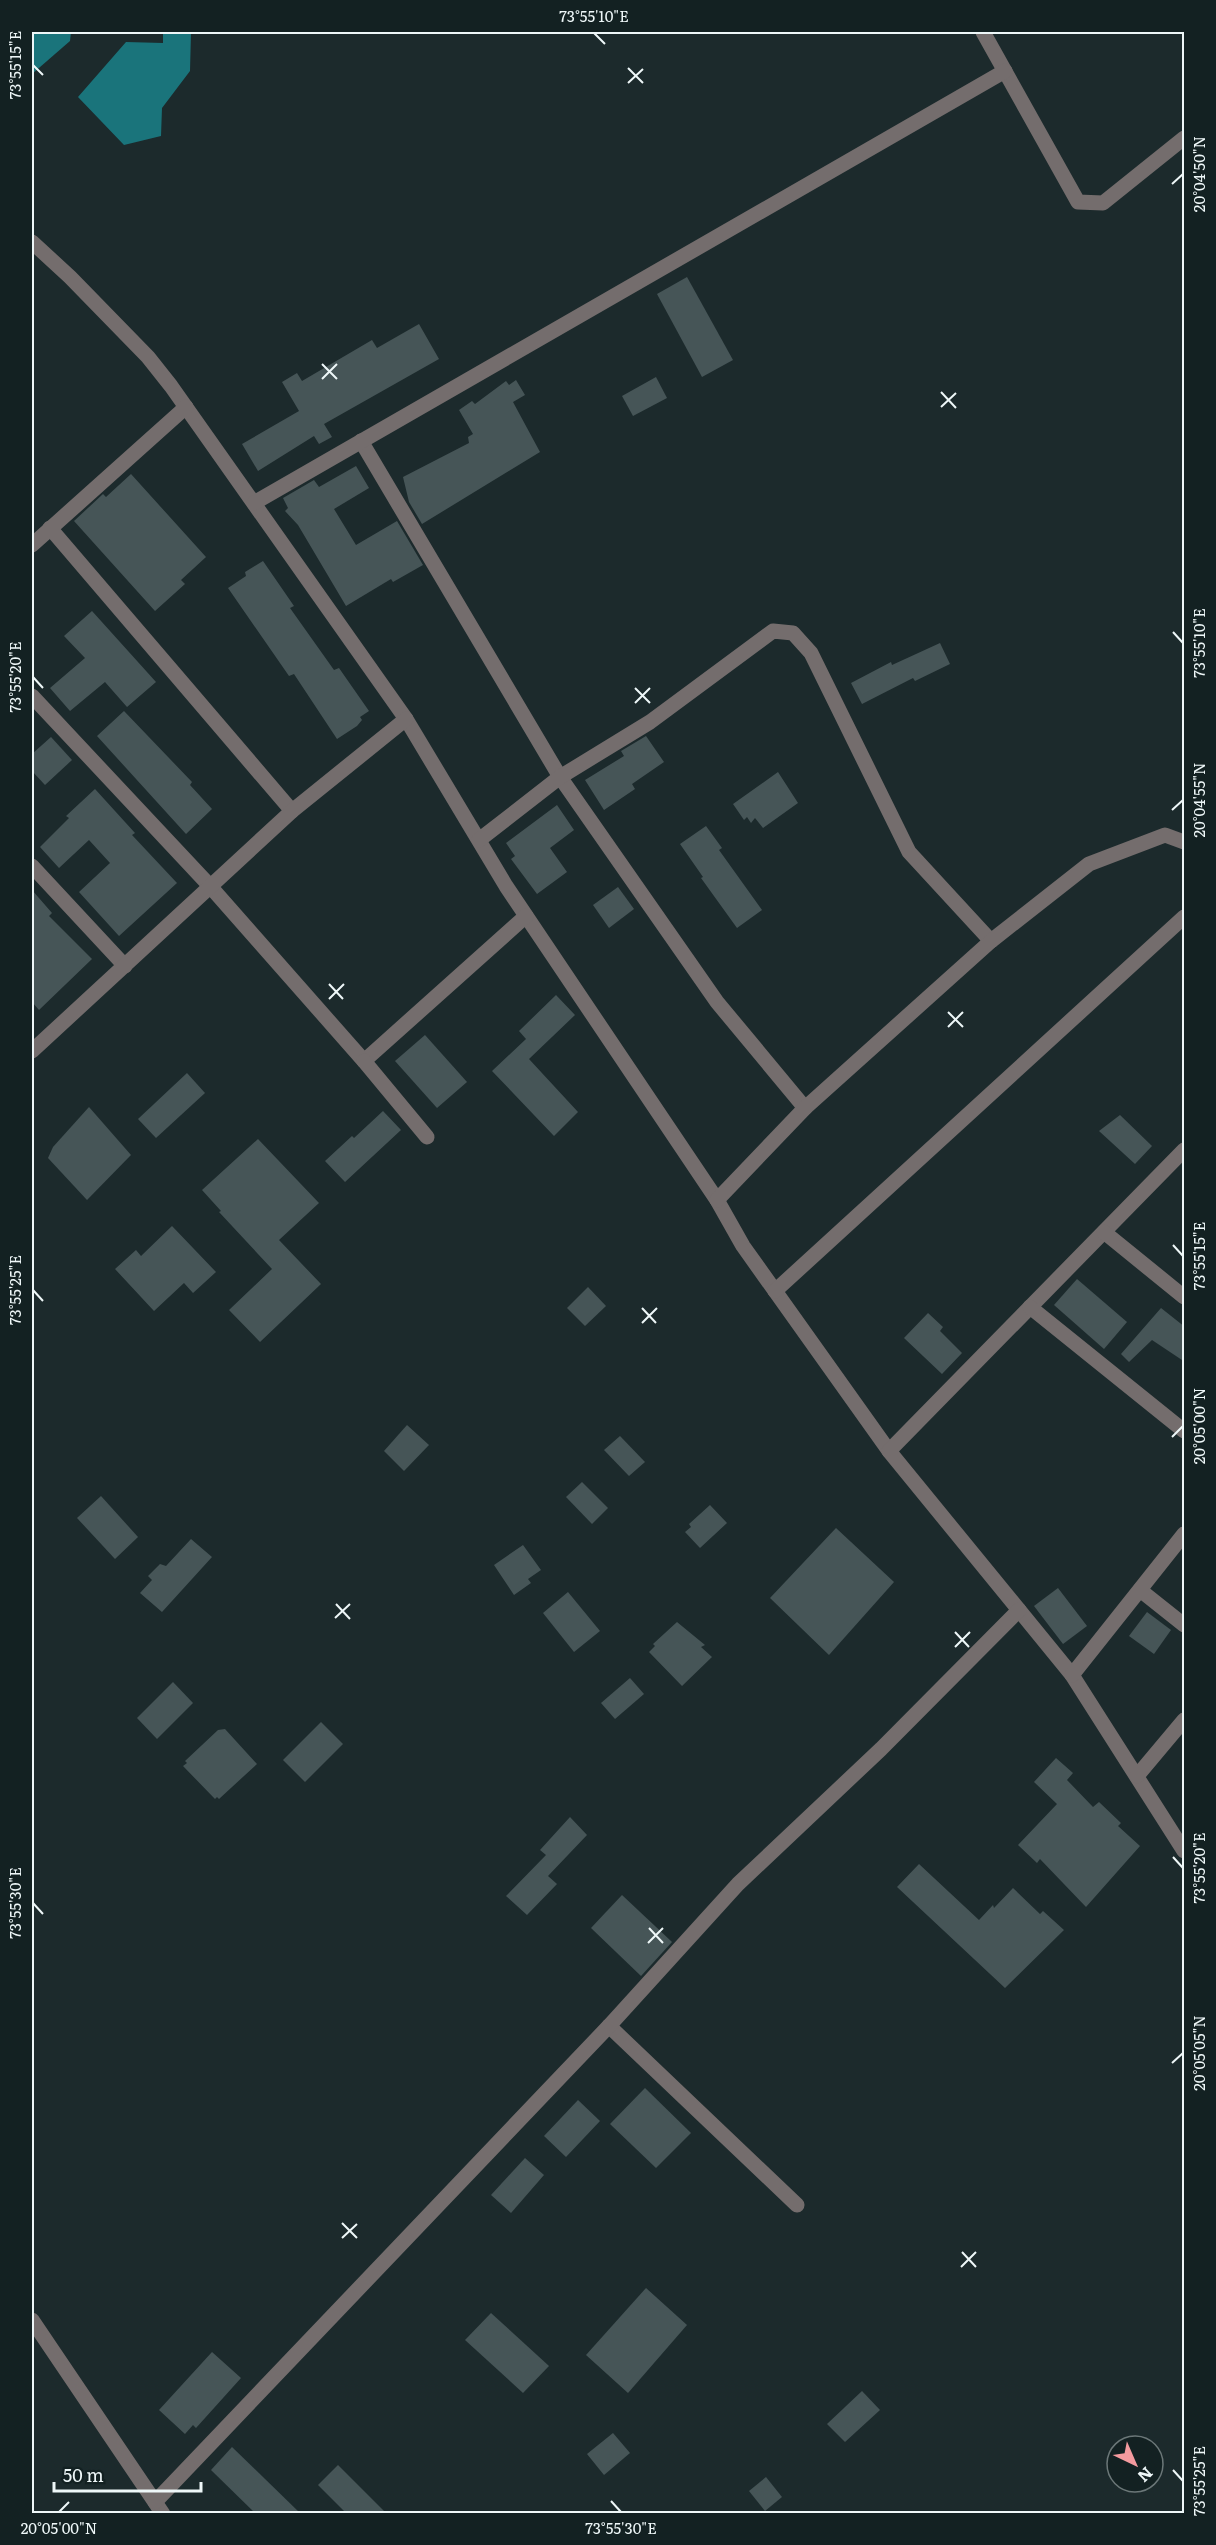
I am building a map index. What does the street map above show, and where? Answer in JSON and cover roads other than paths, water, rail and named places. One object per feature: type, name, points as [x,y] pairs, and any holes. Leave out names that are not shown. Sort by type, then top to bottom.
[{"type":"street","points":[[983,32],[1078,202],[1103,203],[1185,138]]},
{"type":"street","points":[[254,503],[1005,71]]},
{"type":"street","points":[[32,242],[70,276],[148,357],[186,407],[405,719],[526,916],[717,1200],[743,1246],[888,1451],[1072,1676],[1185,1851]]},
{"type":"street","points":[[32,545],[186,407]]},
{"type":"street","points":[[361,441],[560,777],[717,1002],[805,1108]]},
{"type":"street","points":[[50,528],[292,811]]},
{"type":"street","points":[[479,840],[560,777],[650,722],[774,631],[793,633],[811,653],[909,852],[991,941]]},
{"type":"street","points":[[32,696],[209,885],[364,1061],[427,1137]]},
{"type":"street","points":[[35,1042],[125,966],[209,885],[292,811],[405,719]]},
{"type":"street","points":[[717,1200],[805,1108],[991,941],[1089,864],[1165,835],[1185,842]]},
{"type":"street","points":[[32,866],[125,966]]},
{"type":"street","points":[[364,1061],[526,916]]},
{"type":"street","points":[[775,1291],[1185,916]]},
{"type":"street","points":[[888,1451],[1183,1153]]},
{"type":"street","points":[[1104,1232],[1185,1297]]},
{"type":"street","points":[[1030,1307],[1185,1431]]},
{"type":"street","points":[[1072,1676],[1185,1534]]},
{"type":"street","points":[[1140,1590],[1185,1625]]},
{"type":"street","points":[[32,2320],[159,2508],[609,2026],[738,1884],[881,1749],[1018,1610]]},
{"type":"street","points":[[1137,1776],[1185,1720]]},
{"type":"street","points":[[609,2026],[797,2205]]},
{"type":"water","points":[[32,32],[71,32],[70,41],[32,74]]},
{"type":"water","points":[[163,32],[191,32],[190,71],[162,108],[161,136],[124,145],[78,97],[126,42],[163,43]]}]
